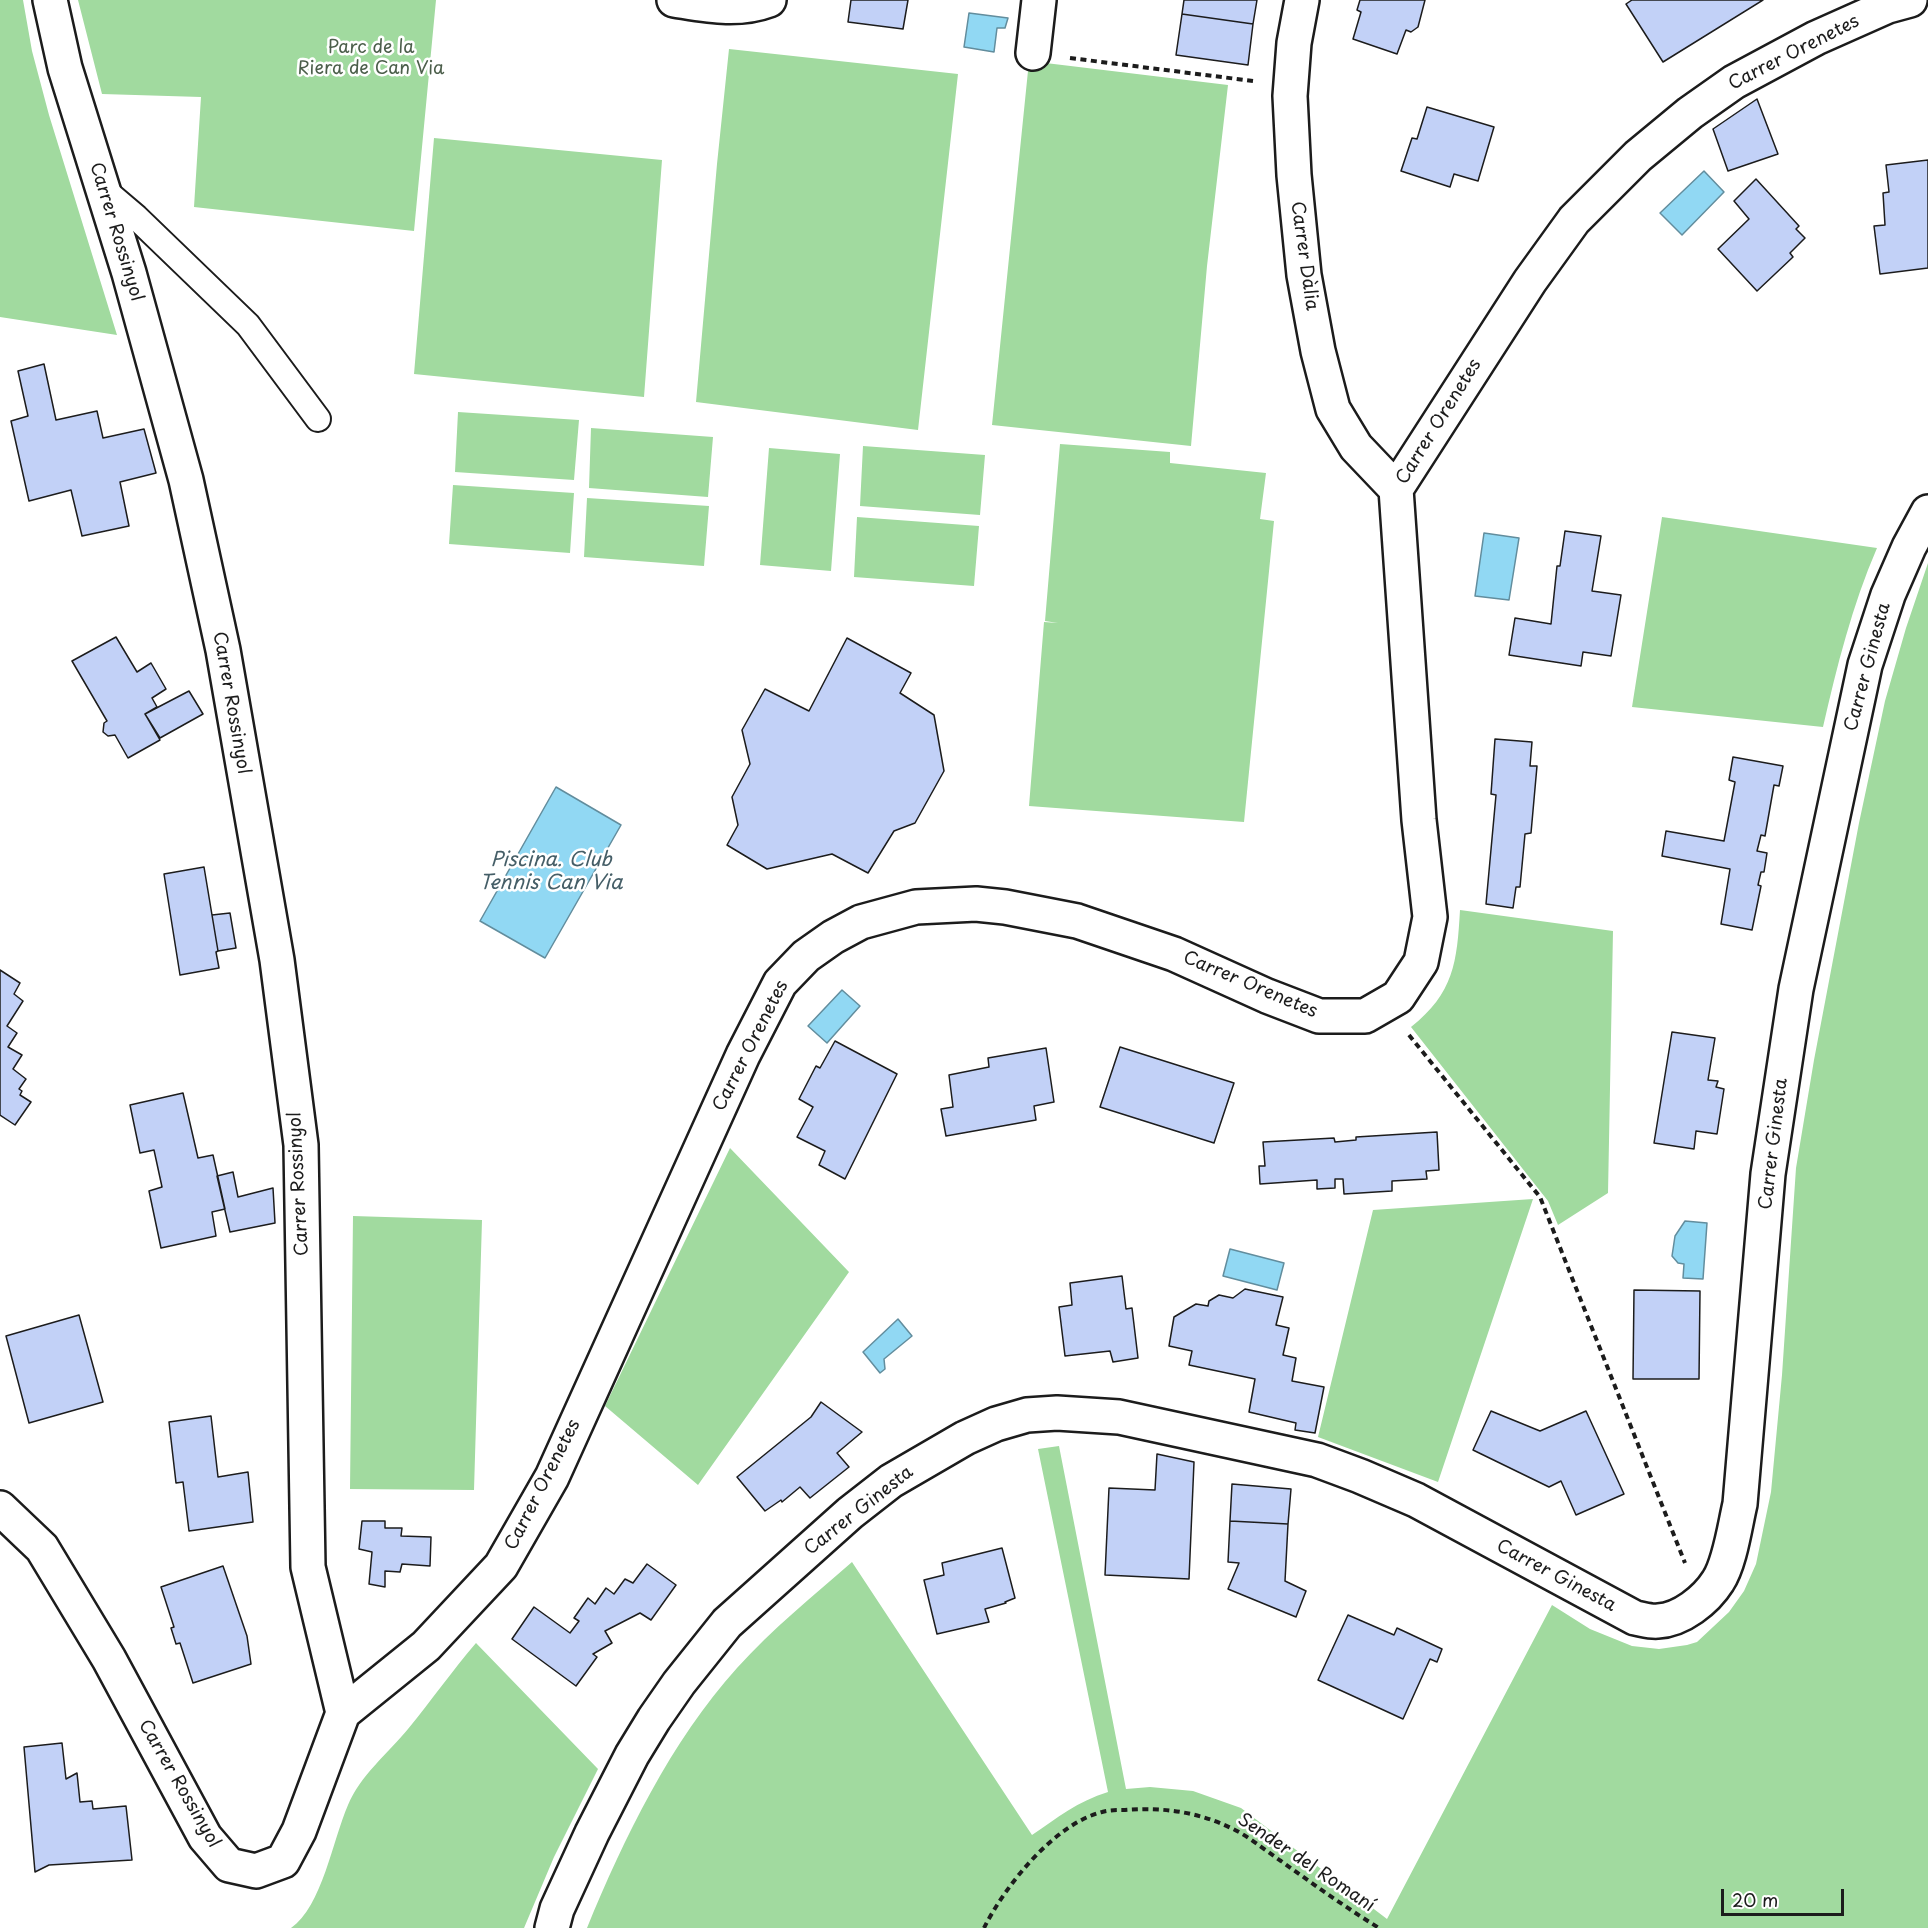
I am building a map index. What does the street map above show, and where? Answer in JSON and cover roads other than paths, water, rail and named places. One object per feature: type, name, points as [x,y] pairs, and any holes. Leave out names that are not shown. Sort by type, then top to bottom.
[{"type":"street","name":"Carrer Rossinyol","points":[[0,1508],[42,1548],[110,1659],[205,1837],[229,1865],[256,1871],[283,1861],[299,1831],[344,1713],[308,1567],[301,1145],[277,960],[223,650],[186,480],[129,273],[64,68],[50,0]]},
{"type":"street","points":[[674,0],[720,8],[757,4],[769,0]]},
{"type":"street","points":[[1033,53],[1039,0]]},
{"type":"street","name":"Carrer Dàlia","points":[[1302,0],[1294,43],[1290,96],[1294,175],[1306,286],[1318,351],[1334,409],[1356,447],[1396,489]]},
{"type":"street","name":"Carrer Orenetes","points":[[344,1713],[426,1646],[501,1566],[552,1477],[743,1055],[780,983],[806,956],[833,937],[861,922],[916,907],[976,904],[1005,907],[1077,921],[1174,954],[1267,996],[1319,1016],[1365,1016],[1398,997],[1421,962],[1430,917],[1418,809],[1396,489],[1530,281],[1574,220],[1638,156],[1690,113],[1734,82],[1816,38],[1888,6],[1910,0]]},
{"type":"street","name":"Carrer Ginesta","points":[[552,1928],[557,1909],[574,1871],[632,1755],[660,1710],[727,1623],[850,1513],[891,1481],[965,1438],[996,1424],[1027,1415],[1058,1413],[1119,1416],[1317,1460],[1416,1500],[1635,1618],[1658,1621],[1683,1615],[1700,1600],[1719,1580],[1730,1551],[1740,1504],[1768,1174],[1798,977],[1865,665],[1888,595],[1909,547],[1928,512]]},
{"type":"lane","points":[[103,189],[136,217],[248,325],[283,375],[318,418]]},
{"type":"water","points":[[969,13],[1008,18],[1005,28],[997,28],[994,52],[964,47]]},
{"type":"water","points":[[1704,171],[1724,192],[1682,235],[1660,213]]},
{"type":"water","points":[[1484,533],[1519,538],[1509,600],[1475,596]]},
{"type":"water","name":"Piscina. Club Tennis Can Via","points":[[556,787],[621,825],[545,958],[480,921]]},
{"type":"water","points":[[842,990],[860,1006],[827,1043],[808,1026]]},
{"type":"water","points":[[1685,1221],[1707,1223],[1703,1279],[1683,1278],[1684,1264],[1678,1263],[1672,1256],[1675,1236]]},
{"type":"water","points":[[1230,1249],[1284,1263],[1277,1290],[1223,1276]]},
{"type":"water","points":[[898,1319],[912,1336],[884,1359],[885,1369],[880,1373],[863,1352]]},
{"type":"park label","name":"Parc de la Riera de Can Via","points":[[371,58]]}]
